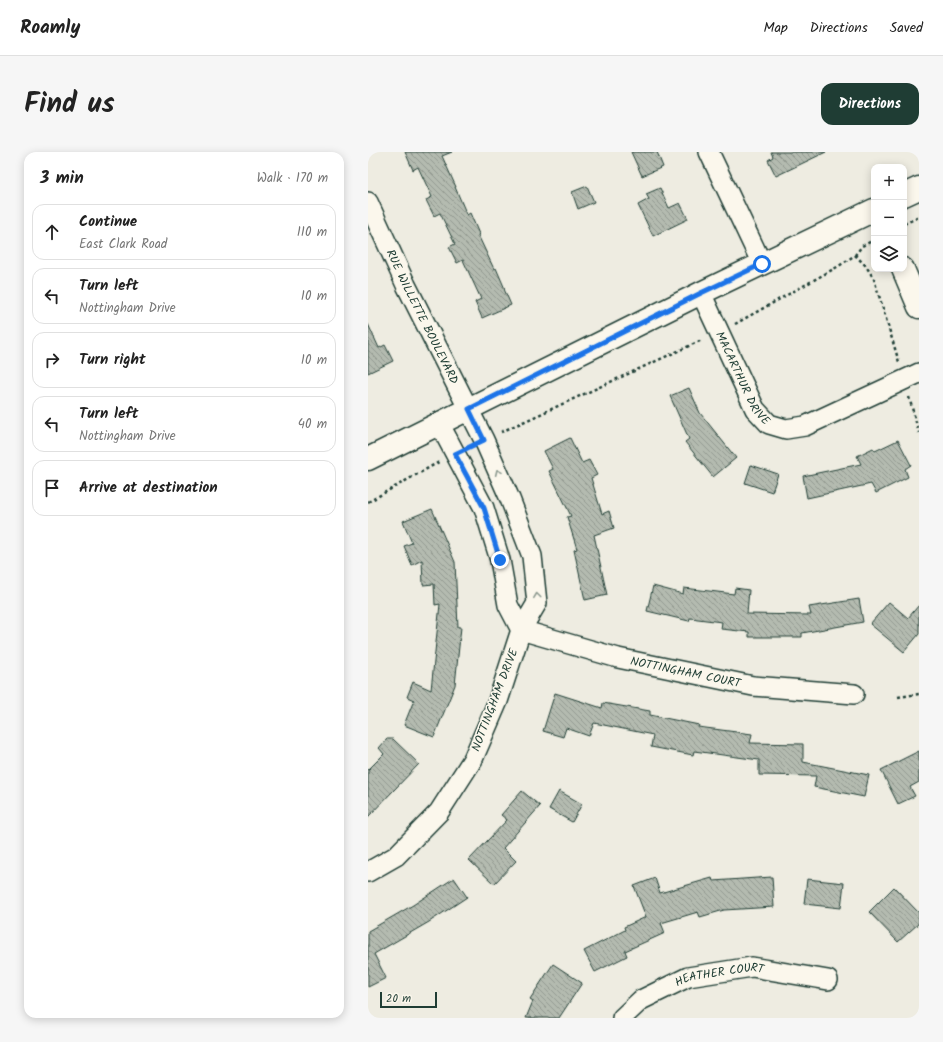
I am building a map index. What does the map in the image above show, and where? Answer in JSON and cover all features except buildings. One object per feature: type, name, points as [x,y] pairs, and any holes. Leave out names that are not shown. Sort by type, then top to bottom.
[{"type":"main road","points":[[907,194],[919,188]]},
{"type":"main road","points":[[368,459],[701,293],[871,211]]},
{"type":"main road","points":[[904,272],[919,307]]},
{"type":"street","points":[[709,152],[762,264]]},
{"type":"street","name":"RUE WILLETTE BOULEVARD","points":[[368,202],[406,285],[469,409]]},
{"type":"street","name":"MACARTHUR DRIVE","points":[[701,293],[755,409],[770,424],[786,428],[805,426],[912,376]]},
{"type":"street","name":"NOTTINGHAM DRIVE","points":[[368,872],[396,856],[439,812],[472,759],[498,701],[522,630],[538,603],[532,556],[510,499],[469,409]]},
{"type":"street","points":[[440,424],[484,508],[500,560],[508,604],[522,630]]},
{"type":"street","name":"NOTTINGHAM COURT","points":[[522,630],[618,658],[753,686],[854,694]]},
{"type":"street","name":"HEATHER COURT","points":[[622,1018],[641,1000],[688,977],[752,967],[828,980]]},
{"type":"path","points":[[907,223],[919,217]]},
{"type":"path","points":[[484,440],[719,333],[833,270],[855,255],[862,246],[871,242]]},
{"type":"path","points":[[855,255],[866,266],[874,279],[912,376],[919,433]]},
{"type":"path","points":[[368,502],[455,454]]},
{"type":"path","points":[[898,696],[919,694]]},
{"type":"route","points":[[500,560],[484,508],[455,454],[484,440],[469,409],[762,264]]}]
